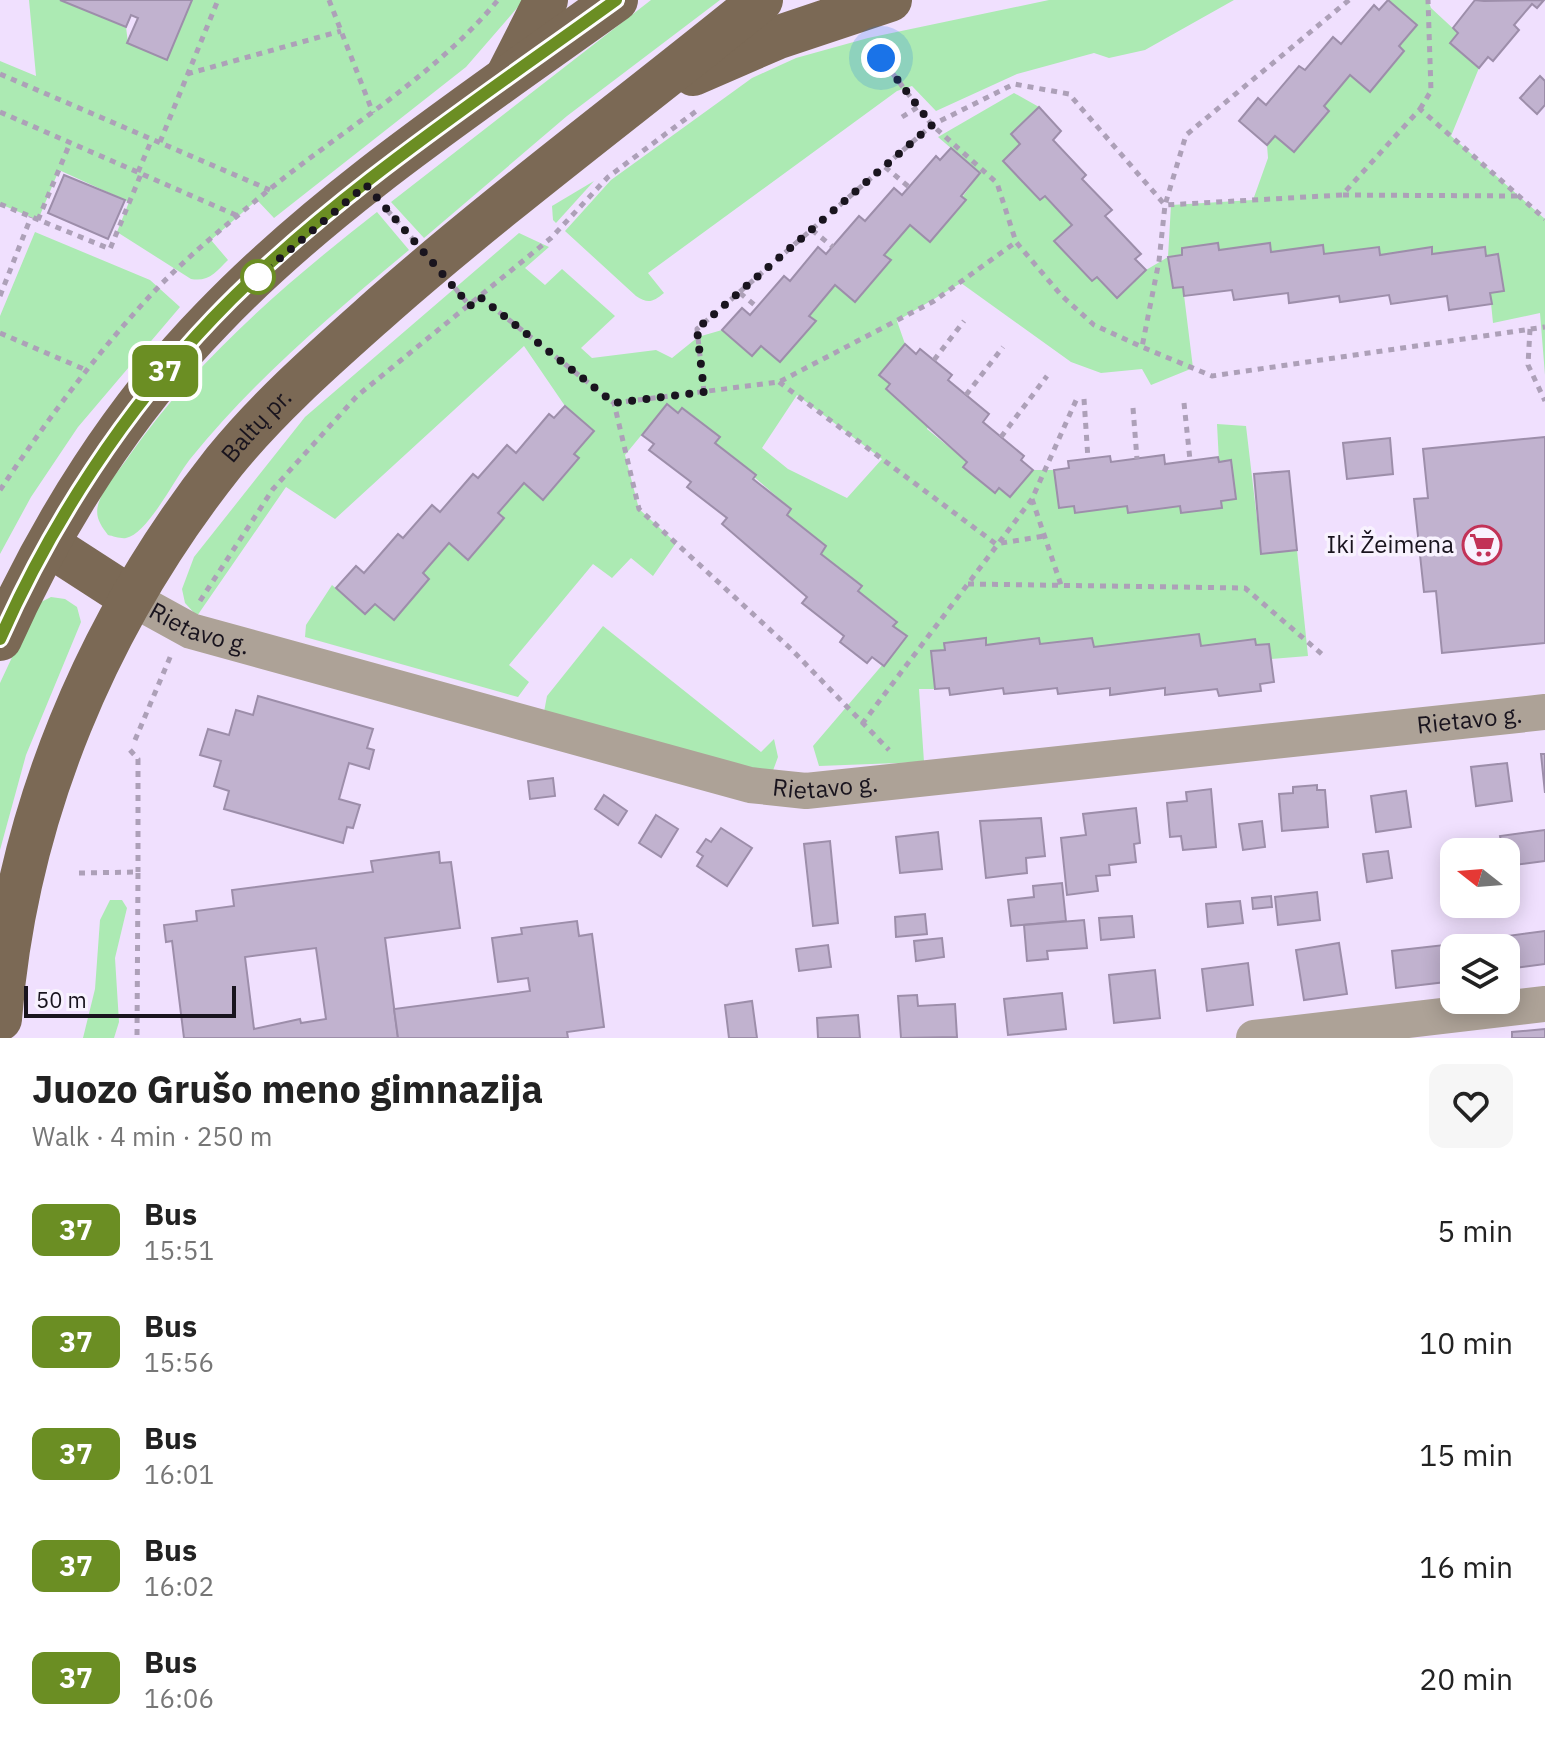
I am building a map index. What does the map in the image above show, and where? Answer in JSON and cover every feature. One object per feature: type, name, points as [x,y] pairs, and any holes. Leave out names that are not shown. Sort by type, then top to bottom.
[{"type":"main road","points":[[505,80],[546,0]]},
{"type":"main road","points":[[0,639],[82,487],[169,366],[243,290],[366,185],[616,0]]},
{"type":"main road","name":"Baltų pr.","points":[[0,1019],[8,945],[29,843],[50,774],[100,655],[163,546],[234,451],[333,350],[433,263],[761,0]]},
{"type":"main road","points":[[650,91],[776,38],[890,0]]},
{"type":"main road","points":[[49,545],[131,598]]},
{"type":"street","name":"Rietavo g.","points":[[131,598],[182,628],[750,785],[806,791],[1545,712]]},
{"type":"street","points":[[1254,1038],[1545,1004]]},
{"type":"path","points":[[160,142],[218,0]]},
{"type":"path","points":[[329,0],[373,113]]},
{"type":"path","points":[[0,490],[86,370],[149,296],[238,216],[373,113],[449,50],[498,0]]},
{"type":"path","points":[[1142,347],[1159,261],[1165,205],[1186,135],[1349,0]]},
{"type":"path","points":[[1342,195],[1420,109],[1431,91],[1428,0]]},
{"type":"path","points":[[187,74],[341,31]]},
{"type":"path","points":[[862,34],[932,125],[997,183],[1016,242],[1061,295],[1094,325],[1142,347],[1212,376],[1545,327]]},
{"type":"path","points":[[0,74],[270,190]]},
{"type":"path","points":[[704,392],[697,329],[932,125],[1014,84],[1069,94],[1165,205]]},
{"type":"path","points":[[135,740],[182,628],[273,489],[357,396],[551,238],[608,177],[708,102]]},
{"type":"path","points":[[902,117],[918,107]]},
{"type":"path","points":[[1420,109],[1545,219]]},
{"type":"path","points":[[0,112],[238,216]]},
{"type":"path","points":[[0,204],[110,249],[152,139]]},
{"type":"path","points":[[0,296],[70,143]]},
{"type":"path","points":[[885,167],[909,187]]},
{"type":"path","points":[[366,185],[470,306]]},
{"type":"path","points":[[1165,205],[1342,195],[1520,196]]},
{"type":"path","points":[[812,230],[833,247]]},
{"type":"path","points":[[614,403],[779,382],[934,301],[1016,242]]},
{"type":"path","points":[[739,292],[757,307]]},
{"type":"path","points":[[480,297],[614,403],[639,509],[792,650],[920,781]]},
{"type":"path","points":[[934,360],[964,321]]},
{"type":"path","points":[[1530,329],[1528,365],[1545,401]]},
{"type":"path","points":[[0,333],[86,370]]},
{"type":"path","points":[[966,395],[1003,347]]},
{"type":"path","points":[[1001,437],[1047,376]]},
{"type":"path","points":[[779,382],[996,544],[1044,536]]},
{"type":"path","points":[[862,724],[1032,499],[1081,398],[1088,459]]},
{"type":"path","points":[[1184,403],[1190,460]]},
{"type":"path","points":[[1133,408],[1137,459]]},
{"type":"path","points":[[1032,499],[1061,585]]},
{"type":"path","points":[[967,584],[1245,588],[1324,656]]},
{"type":"path","points":[[130,750],[138,759],[137,1038]]},
{"type":"path","points":[[79,873],[138,872]]},
{"type":"green space","points":[[29,0],[60,0],[126,27],[128,43],[167,59],[192,0],[524,0],[466,67],[274,218],[257,200],[211,240],[228,260],[212,275],[197,280],[117,232],[129,202],[59,170],[38,220],[0,204],[0,61],[36,76]]},
{"type":"green space","points":[[651,0],[720,0],[567,116],[424,238],[391,202]]},
{"type":"green space","points":[[1049,0],[1234,0],[1145,50],[1109,58],[1094,53],[1017,74],[936,111],[912,86],[897,91],[648,273],[664,293],[653,300],[636,296],[565,231],[611,180],[752,78],[796,58],[868,38]]},
{"type":"green space","points":[[1388,0],[1428,0],[1431,8],[1458,33],[1450,44],[1479,68],[1451,136],[1545,219],[1545,375],[1540,313],[1493,323],[1490,293],[1504,291],[1498,254],[1486,256],[1485,248],[1432,254],[1431,248],[1380,255],[1378,247],[1324,254],[1322,245],[1271,252],[1270,243],[1219,250],[1217,243],[1182,248],[1182,255],[1168,257],[1171,205],[1253,200],[1268,158],[1267,145],[1275,136],[1294,152],[1329,111],[1324,106],[1350,75],[1370,92],[1404,52],[1399,46],[1417,25]]},
{"type":"green space","points":[[1014,93],[1039,107],[1011,134],[1020,144],[1003,161],[1040,200],[1045,196],[1072,225],[1055,242],[1092,281],[1097,277],[1117,297],[1146,270],[1168,257],[1173,288],[1183,287],[1193,368],[1151,385],[1142,369],[1101,373],[1071,362],[961,283],[897,321],[905,344],[879,375],[890,384],[886,389],[929,425],[927,429],[1010,497],[1033,470],[1054,470],[1059,508],[1074,506],[1075,513],[1127,506],[1129,513],[1180,506],[1181,513],[1222,508],[1221,501],[1236,498],[1231,461],[1219,462],[1217,424],[1246,426],[1261,553],[1297,550],[1308,656],[1271,659],[1269,644],[1256,645],[1255,639],[1201,646],[1199,634],[1094,647],[1092,638],[1040,644],[1038,638],[986,645],[985,638],[945,643],[945,650],[931,652],[935,689],[919,689],[924,762],[819,766],[813,746],[907,636],[893,626],[897,621],[858,591],[861,586],[821,554],[826,546],[787,515],[791,509],[715,443],[719,437],[683,408],[678,413],[667,404],[625,455],[639,509],[676,543],[653,576],[631,558],[612,578],[593,564],[509,665],[529,682],[518,697],[305,637],[306,625],[332,585],[365,614],[375,604],[394,620],[429,579],[423,573],[449,543],[468,560],[504,519],[498,513],[524,483],[544,500],[579,459],[574,454],[593,431],[565,406],[524,346],[335,519],[286,487],[197,616],[185,603],[182,589],[194,557],[305,417],[519,233],[549,247],[525,268],[545,285],[562,269],[615,316],[581,348],[592,358],[656,350],[672,358],[698,337],[722,330],[751,356],[761,346],[780,362],[815,321],[809,316],[835,285],[855,302],[890,260],[884,255],[910,225],[930,241],[980,173],[938,137]],"holes":[[[797,395],[882,459],[847,498],[788,469],[762,448]]]},
{"type":"green space","points":[[594,181],[556,223],[552,206]]},
{"type":"green space","points":[[377,212],[409,250],[323,324],[241,401],[191,458],[143,526],[126,538],[108,535],[98,516],[101,496],[183,387],[276,295]]},
{"type":"green space","points":[[35,232],[150,280],[180,307],[78,427],[31,497],[0,554],[0,316]]},
{"type":"green space","points":[[51,597],[65,599],[77,607],[81,622],[26,755],[0,850],[0,683],[37,604]]},
{"type":"green space","points":[[603,626],[761,752],[774,739],[778,757],[771,776],[544,712],[547,696]]},
{"type":"green space","points":[[110,900],[122,900],[127,908],[115,958],[119,1022],[114,1038],[83,1038],[95,989],[100,920]]},
{"type":"building","points":[[60,0],[192,0],[167,60],[127,43],[138,18],[131,15],[126,27]]},
{"type":"building","points":[[1388,0],[1417,25],[1399,46],[1404,51],[1370,92],[1350,75],[1324,106],[1329,111],[1294,152],[1275,136],[1267,145],[1239,121],[1258,98],[1266,105],[1299,66],[1305,70],[1333,37],[1341,44],[1374,5],[1379,10]]},
{"type":"building","points":[[1475,0],[1544,0],[1537,8],[1532,4],[1514,25],[1519,30],[1493,61],[1488,57],[1479,68],[1450,43],[1458,33],[1453,28]]},
{"type":"building","points":[[1540,76],[1545,81],[1545,105],[1537,114],[1520,98]]},
{"type":"building","points":[[1039,107],[1061,131],[1053,140],[1086,175],[1082,179],[1112,210],[1105,216],[1141,254],[1135,259],[1146,270],[1117,298],[1097,277],[1092,281],[1054,241],[1072,225],[1045,196],[1040,200],[1003,161],[1020,144],[1011,134]]},
{"type":"building","points":[[951,148],[980,173],[961,196],[966,200],[930,242],[910,225],[884,255],[891,260],[855,302],[835,285],[809,316],[816,321],[780,362],[761,346],[752,356],[722,330],[742,308],[750,315],[784,276],[790,281],[818,247],[826,254],[859,216],[865,221],[894,188],[902,195],[936,156],[940,160]]},
{"type":"building","points":[[64,175],[125,200],[108,239],[48,213]]},
{"type":"building","points":[[1218,243],[1219,250],[1270,243],[1271,252],[1323,245],[1324,254],[1379,247],[1380,255],[1432,247],[1432,254],[1485,247],[1486,256],[1498,254],[1504,291],[1490,293],[1492,304],[1449,310],[1447,296],[1391,304],[1389,295],[1340,302],[1339,296],[1289,303],[1288,293],[1234,300],[1232,290],[1184,296],[1183,287],[1173,288],[1168,257],[1182,255],[1182,248]]},
{"type":"building","points":[[905,344],[916,354],[920,349],[952,375],[948,380],[989,414],[983,422],[1024,456],[1021,460],[1033,470],[1010,497],[999,488],[995,493],[963,467],[967,462],[886,389],[890,384],[879,375]]},
{"type":"building","points":[[667,404],[678,413],[682,408],[720,437],[715,443],[756,475],[753,479],[791,509],[787,515],[826,546],[821,554],[862,586],[858,591],[897,622],[893,626],[907,636],[884,666],[872,657],[867,663],[840,642],[844,636],[802,603],[807,597],[722,524],[727,518],[687,487],[691,482],[649,450],[654,444],[642,435]]},
{"type":"building","points":[[565,406],[594,431],[574,454],[579,458],[543,500],[524,483],[498,513],[504,518],[468,560],[449,543],[423,573],[429,579],[394,620],[375,604],[365,614],[336,588],[356,566],[364,573],[398,534],[403,538],[432,505],[440,512],[473,474],[478,478],[507,445],[516,453],[549,414],[554,418]]},
{"type":"building","name":"Iki Žeimena","points":[[1545,437],[1545,643],[1442,653],[1436,591],[1424,592],[1414,499],[1428,498],[1423,449]]},
{"type":"building","points":[[1390,438],[1393,474],[1347,479],[1343,443]]},
{"type":"building","points":[[1164,455],[1165,464],[1218,457],[1219,462],[1231,460],[1236,499],[1221,501],[1222,508],[1181,513],[1180,506],[1128,513],[1127,506],[1075,513],[1074,506],[1059,508],[1054,470],[1069,468],[1068,461],[1110,456],[1111,462]]},
{"type":"building","points":[[1289,471],[1297,550],[1261,554],[1254,474]]},
{"type":"building","points":[[1199,634],[1201,646],[1255,639],[1256,645],[1269,644],[1274,682],[1260,684],[1261,691],[1219,696],[1217,689],[1165,695],[1165,688],[1110,695],[1110,688],[1058,694],[1057,688],[1004,694],[1003,688],[950,695],[949,688],[935,689],[931,651],[945,650],[944,643],[986,638],[986,645],[1039,638],[1040,644],[1092,638],[1094,647]]},
{"type":"building","points":[[258,696],[373,729],[367,748],[374,750],[369,769],[349,763],[339,799],[360,805],[353,828],[347,827],[343,843],[224,809],[229,791],[214,786],[221,761],[200,755],[208,729],[229,735],[236,710],[253,715]]},
{"type":"building","points":[[1541,754],[1545,754],[1545,793]]},
{"type":"building","points":[[1507,763],[1512,801],[1476,806],[1471,767]]},
{"type":"building","points":[[553,778],[555,796],[530,799],[528,781]]},
{"type":"building","points":[[1317,785],[1317,790],[1325,790],[1328,827],[1282,831],[1279,794],[1293,793],[1293,787]]},
{"type":"building","points":[[1211,789],[1216,847],[1183,850],[1181,836],[1170,837],[1167,803],[1187,801],[1186,792]]},
{"type":"building","points":[[1406,791],[1411,827],[1376,832],[1371,796]]},
{"type":"building","points":[[604,795],[627,811],[618,825],[595,809]]},
{"type":"building","points":[[1136,808],[1140,843],[1134,844],[1136,862],[1109,865],[1110,875],[1096,876],[1098,891],[1067,895],[1061,838],[1086,835],[1083,814]]},
{"type":"building","points":[[656,815],[678,829],[661,857],[639,843]]},
{"type":"building","points":[[1041,818],[1045,856],[1026,858],[1027,873],[986,878],[980,821]]},
{"type":"building","points":[[1262,821],[1265,847],[1243,850],[1239,824]]},
{"type":"building","points":[[721,828],[752,848],[727,886],[697,866],[703,856],[697,852],[706,839],[711,842]]},
{"type":"building","points":[[1545,830],[1545,861],[1520,864],[1520,838],[1500,836]]},
{"type":"building","points":[[938,832],[942,869],[900,873],[896,837]]},
{"type":"building","points":[[830,841],[838,923],[813,926],[804,844]]},
{"type":"building","points":[[1388,851],[1392,878],[1367,882],[1363,854]]},
{"type":"building","points":[[439,852],[440,863],[451,862],[460,928],[385,938],[398,1038],[184,1038],[172,941],[166,942],[164,925],[197,921],[196,911],[234,906],[232,890],[373,872],[371,861]],"holes":[[[316,948],[326,1019],[301,1023],[300,1019],[254,1029],[245,957]]]},
{"type":"building","points":[[1062,883],[1066,921],[1011,926],[1008,900],[1034,897],[1033,886]]},
{"type":"building","points":[[1317,892],[1320,920],[1278,925],[1275,897]]},
{"type":"building","points":[[1271,896],[1272,907],[1253,909],[1252,898]]},
{"type":"building","points":[[1240,901],[1243,923],[1208,927],[1206,904]]},
{"type":"building","points":[[925,914],[927,934],[896,937],[895,917]]},
{"type":"building","points":[[1132,916],[1134,937],[1101,940],[1099,918]]},
{"type":"building","points":[[1084,920],[1087,948],[1047,951],[1048,959],[1027,961],[1024,925]]},
{"type":"building","points":[[577,921],[579,936],[592,934],[604,1027],[567,1032],[568,1038],[398,1038],[394,1009],[530,991],[528,978],[498,982],[492,938],[522,934],[521,928]]},
{"type":"building","points":[[1545,931],[1545,964],[1520,967],[1520,934]]},
{"type":"building","points":[[942,938],[944,957],[916,961],[914,941]]},
{"type":"building","points":[[1339,943],[1347,994],[1304,1000],[1296,950]]},
{"type":"building","points":[[828,945],[831,967],[799,971],[796,949]]},
{"type":"building","points":[[1440,945],[1440,983],[1396,988],[1392,951]]},
{"type":"building","points":[[1248,963],[1253,1005],[1207,1011],[1202,969]]},
{"type":"building","points":[[1155,970],[1160,1018],[1114,1023],[1109,975]]},
{"type":"building","points":[[1062,993],[1066,1029],[1008,1035],[1004,999]]},
{"type":"building","points":[[917,995],[918,1006],[955,1004],[957,1037],[901,1038],[898,996]]},
{"type":"building","points":[[752,1001],[757,1038],[729,1038],[725,1005]]},
{"type":"building","points":[[858,1015],[860,1038],[818,1038],[817,1018]]},
{"type":"building","points":[[1545,1029],[1545,1038],[1512,1038],[1512,1032]]},
{"type":"bus line","name":"37","points":[[0,639],[13,609],[82,487],[169,366],[214,317],[346,201],[616,0]]},
{"type":"place","name":"Iki Žeimena","points":[[1482,545]]},
{"type":"route","points":[[258,277],[366,185],[470,306],[480,297],[614,403],[704,392],[697,329],[932,125],[881,58]]}]
